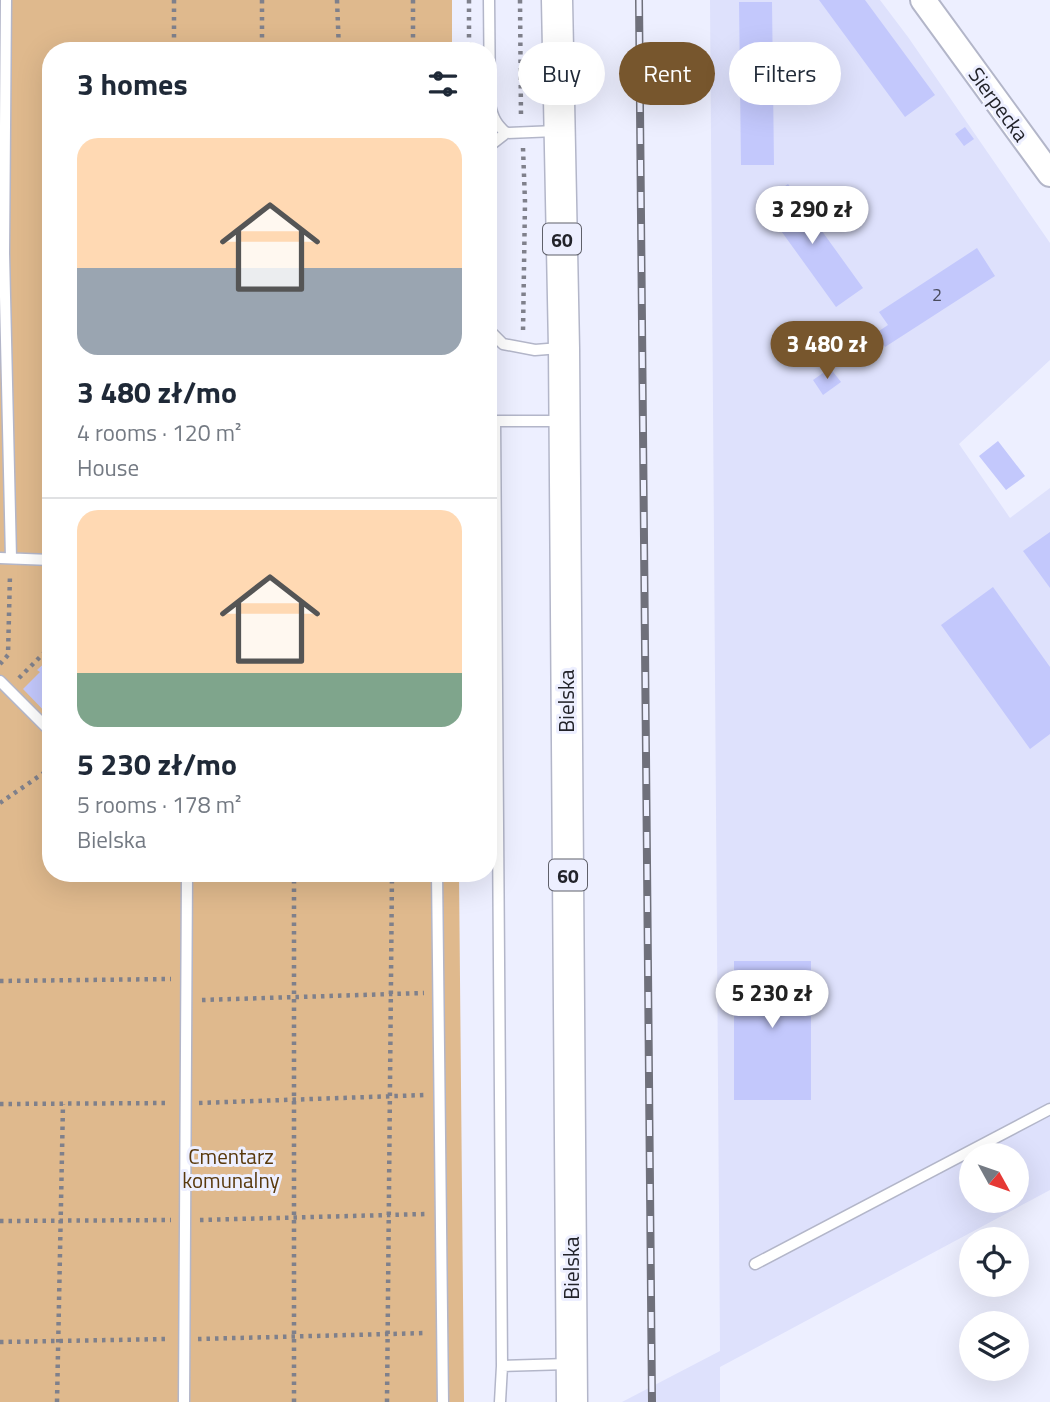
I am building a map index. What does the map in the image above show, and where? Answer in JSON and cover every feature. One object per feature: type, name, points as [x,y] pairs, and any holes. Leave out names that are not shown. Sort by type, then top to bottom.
[{"type":"main road","name":"Bielska","points":[[557,0],[564,348],[572,1402]]},
{"type":"street","name":"Sierpecka","points":[[923,0],[1050,174]]},
{"type":"lane","points":[[6,0],[6,558],[42,560]]},
{"type":"lane","points":[[489,0],[489,42]]},
{"type":"lane","points":[[497,125],[506,133]]},
{"type":"lane","points":[[497,140],[506,133],[561,131]]},
{"type":"lane","points":[[497,338],[503,344],[523,349],[564,348]]},
{"type":"lane","points":[[497,421],[564,421]]},
{"type":"lane","points":[[4,685],[42,723]]},
{"type":"lane","points":[[497,691],[502,1366],[500,1402]]},
{"type":"lane","points":[[184,1402],[187,882]]},
{"type":"lane","points":[[437,882],[443,1402]]},
{"type":"lane","points":[[755,1264],[1050,1109]]},
{"type":"lane","points":[[502,1366],[572,1364]]},
{"type":"path","points":[[174,0],[174,42]]},
{"type":"path","points":[[262,0],[262,42]]},
{"type":"path","points":[[337,0],[339,42]]},
{"type":"path","points":[[413,0],[414,42]]},
{"type":"path","points":[[469,0],[469,42]]},
{"type":"path","points":[[520,0],[525,202],[523,349]]},
{"type":"path","points":[[0,664],[8,655],[6,558]]},
{"type":"path","points":[[4,685],[42,653]]},
{"type":"path","points":[[0,803],[42,774]]},
{"type":"path","points":[[294,882],[294,1402]]},
{"type":"path","points":[[387,1402],[392,882]]},
{"type":"path","points":[[0,981],[186,979]]},
{"type":"path","points":[[186,1000],[439,993]]},
{"type":"path","points":[[0,1104],[186,1103],[440,1094]]},
{"type":"path","points":[[57,1402],[63,1104]]},
{"type":"path","points":[[0,1222],[442,1214]]},
{"type":"path","points":[[0,1342],[442,1333]]},
{"type":"shaded area","points":[[710,0],[880,0],[1050,243],[1050,360],[959,444],[1010,518],[1050,488],[1050,1190],[1029,1201],[1029,1143],[959,1143],[959,1213],[1007,1213],[981,1227],[959,1227],[959,1239],[720,1367],[720,1402],[622,1402],[720,1351],[711,105],[715,105],[715,42],[710,42]]},
{"type":"green space","name":"Cmentarz komunalny","points":[[0,0],[452,0],[452,42],[42,42],[42,882],[459,882],[464,1402],[0,1402]]},
{"type":"building","points":[[819,0],[865,0],[935,95],[905,117]]},
{"type":"building","points":[[739,2],[772,2],[772,42],[739,42]]},
{"type":"building","points":[[740,105],[773,105],[774,165],[741,165]]},
{"type":"building","points":[[965,127],[974,139],[964,146],[955,134]]},
{"type":"building","points":[[788,184],[863,288],[836,307],[761,203]]},
{"type":"building","points":[[977,248],[995,276],[885,347],[876,333],[888,325],[879,312]]},
{"type":"building","points":[[830,368],[841,382],[823,395],[813,380]]},
{"type":"building","points":[[998,441],[1025,476],[1006,490],[979,456]]},
{"type":"building","points":[[1050,532],[1050,588],[1023,551]]},
{"type":"building","points":[[993,587],[1050,667],[1050,734],[1030,749],[941,625]]},
{"type":"building","points":[[42,665],[42,709],[23,689],[40,672],[37,670]]},
{"type":"building","points":[[734,961],[811,961],[811,1100],[734,1100]]},
{"type":"railway","points":[[639,0],[652,1402]]}]
